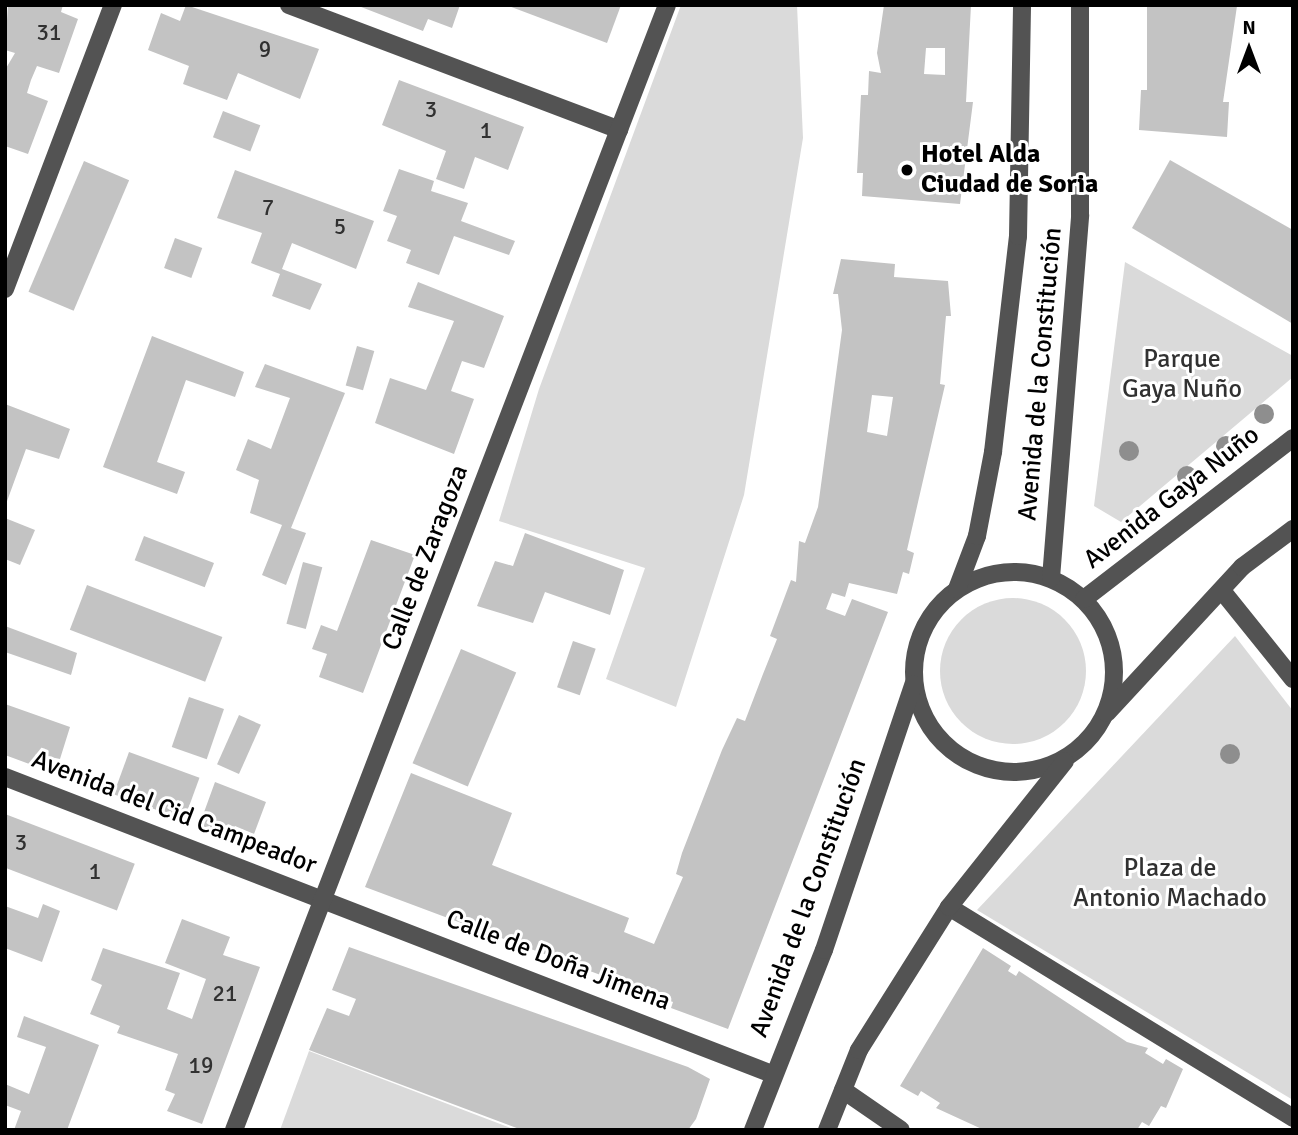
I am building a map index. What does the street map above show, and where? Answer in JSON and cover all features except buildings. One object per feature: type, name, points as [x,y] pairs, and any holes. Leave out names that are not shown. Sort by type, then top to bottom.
[{"type":"street","points":[[5,289],[113,5]]},
{"type":"street","points":[[289,5],[619,130]]},
{"type":"street","name":"Calle de Zaragoza","points":[[234,1130],[667,5]]},
{"type":"street","name":"Avenida de la Constitución","points":[[957,589],[977,536],[993,452],[1016,249],[1021,5]]},
{"type":"street","name":"Avenida de la Constitución","points":[[1051,578],[1080,215],[1080,5]]},
{"type":"street","name":"Avenida Gaya Nuño","points":[[1084,599],[1293,438]]},
{"type":"street","points":[[827,1130],[859,1050],[949,906],[1105,716],[1223,592],[1242,568],[1293,529]]},
{"type":"street","points":[[1067,759],[1035,771],[1002,773],[969,764],[942,744],[922,717],[913,685],[920,634],[957,589],[986,575],[1019,572],[1051,578],[1084,599],[1113,651],[1115,684],[1105,716]]},
{"type":"street","points":[[1223,592],[1293,679]]},
{"type":"street","name":"Avenida de la Constitución","points":[[753,1130],[772,1074],[824,950],[913,685]]},
{"type":"street","name":"Avenida del Cid Campeador","points":[[5,777],[324,899]]},
{"type":"street","name":"Calle de Doña Jimena","points":[[324,899],[772,1074]]},
{"type":"street","points":[[949,906],[1293,1118]]},
{"type":"street","points":[[843,1090],[901,1130]]},
{"type":"green space","points":[[681,5],[797,5],[803,138],[744,495],[676,707],[606,679],[645,568],[499,521],[539,389]]},
{"type":"green space","name":"Parque Gaya Nuño","points":[[1125,262],[1293,356],[1293,377],[1121,522],[1094,506]]},
{"type":"green space","points":[[1013,598],[1041,603],[1065,619],[1081,643],[1086,671],[1081,699],[1065,723],[1041,739],[1013,744],[985,739],[961,723],[945,699],[940,671],[945,643],[961,619],[985,603]]},
{"type":"green space","name":"Plaza de Antonio Machado","points":[[1235,636],[1293,711],[1293,1100],[977,910]]},
{"type":"green space","points":[[309,1051],[516,1130],[280,1130]]},
{"type":"place","name":"Hotel Alda Ciudad de Soria","points":[[907,170]]}]
